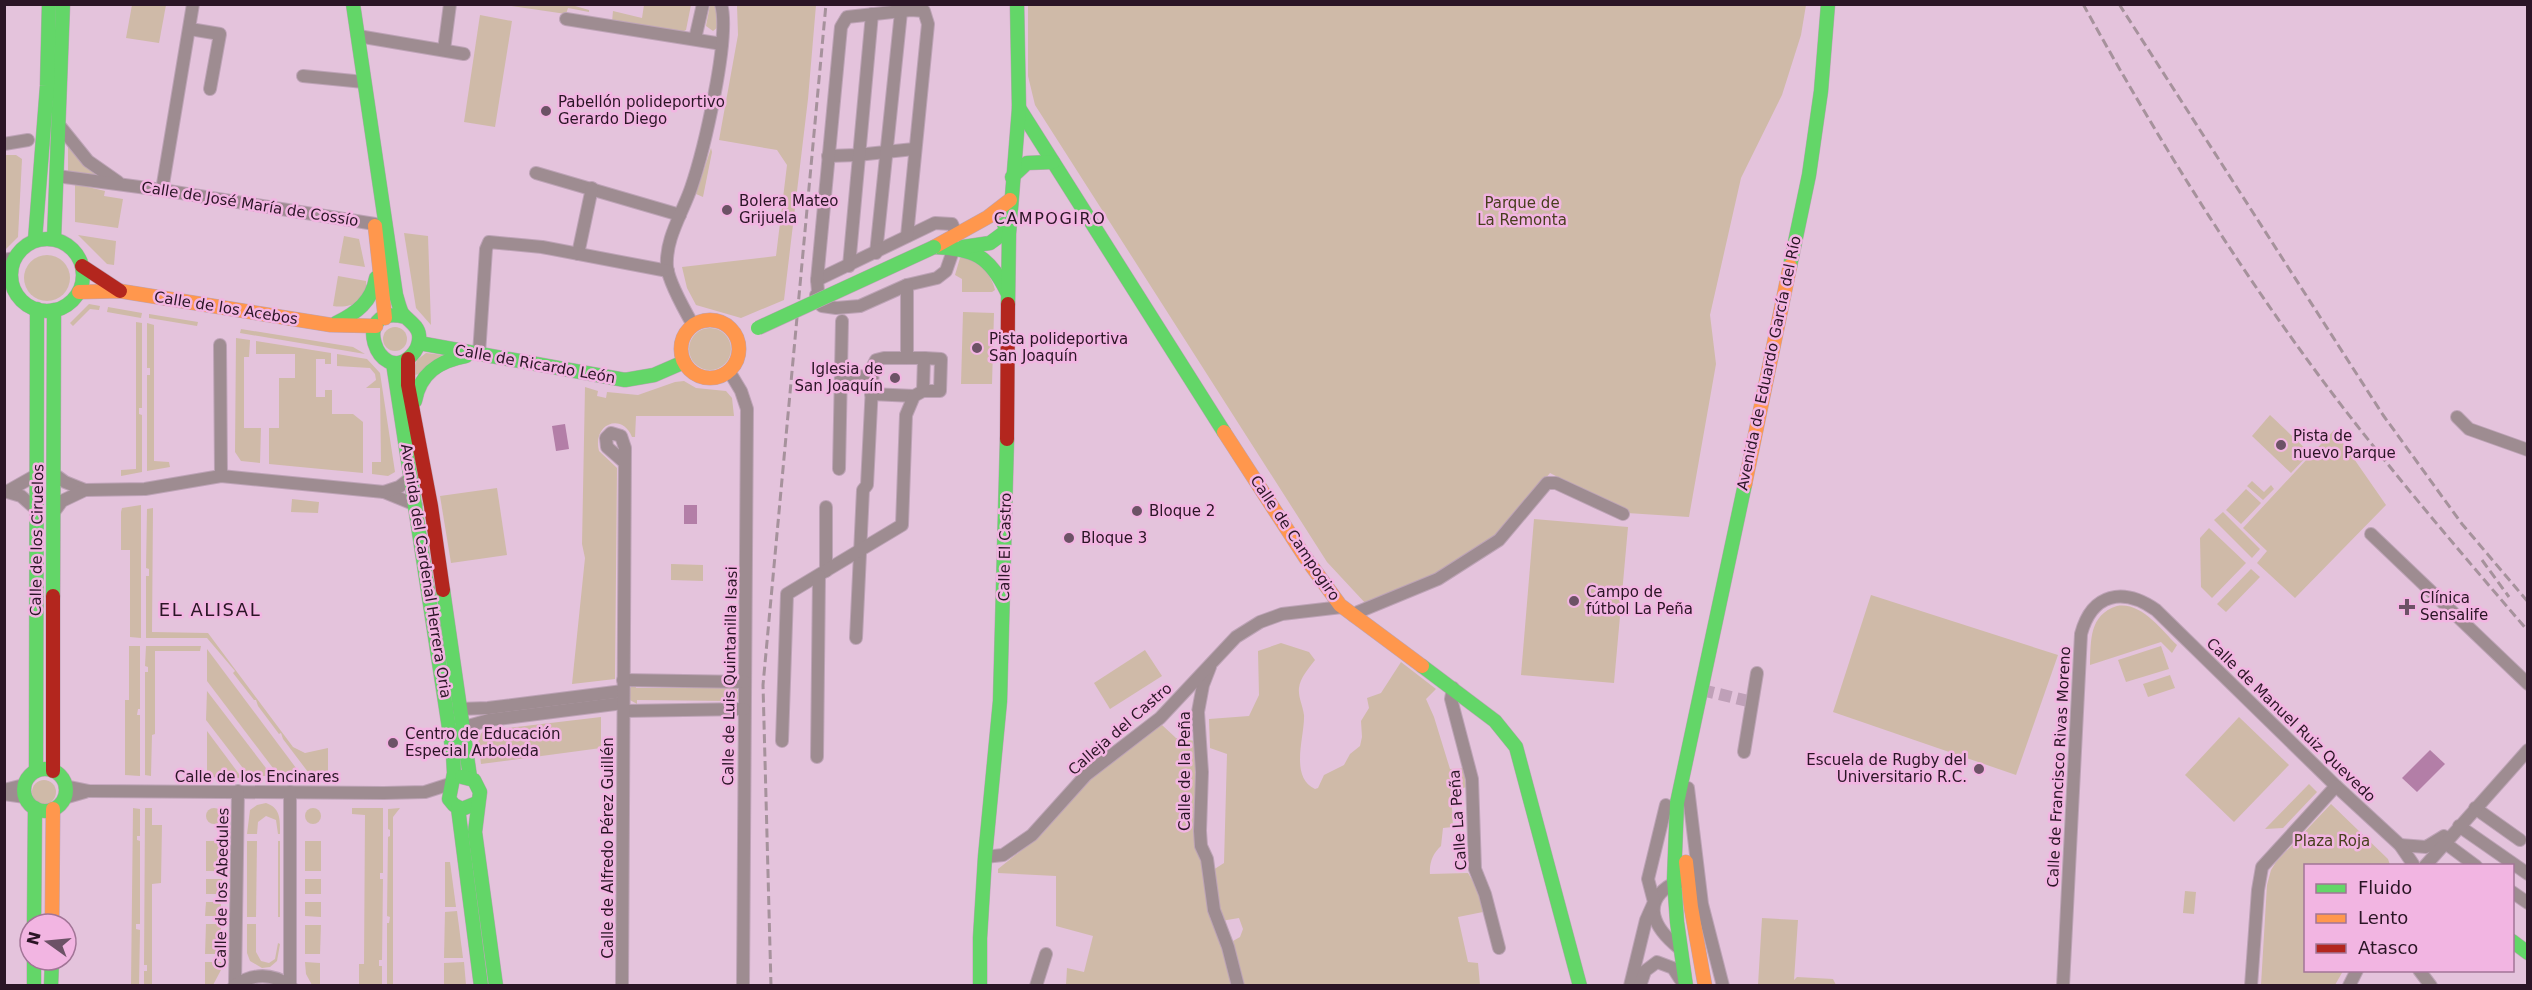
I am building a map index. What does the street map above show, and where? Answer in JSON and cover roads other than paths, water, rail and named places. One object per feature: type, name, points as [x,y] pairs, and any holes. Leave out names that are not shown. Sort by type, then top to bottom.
[{"type":"main road","points":[[35,240],[47,86],[49,4]]},
{"type":"main road","points":[[54,239],[63,4]]},
{"type":"main road","points":[[353,4],[396,295],[405,317],[417,328],[419,343],[415,353],[408,359],[393,363],[380,357],[373,345],[372,335],[380,322],[395,315],[405,317]]},
{"type":"main road","points":[[1017,4],[1019,108]]},
{"type":"main road","name":"Avenida de Eduardo García del Río","points":[[1685,986],[1679,948],[1674,883],[1676,815],[1681,781],[1696,720],[1809,175],[1821,91],[1828,4]]},
{"type":"main road","name":"Calle de Campogiro","points":[[1019,108],[1203,400],[1305,557],[1342,607],[1495,721],[1516,747],[1580,986]]},
{"type":"main road","name":"Calle El Castro","points":[[980,986],[980,939],[985,857],[1000,701],[1009,229],[1019,108]]},
{"type":"main road","points":[[374,158],[380,322]]},
{"type":"main road","points":[[1012,177],[1027,163],[1053,162]]},
{"type":"main road","points":[[737,339],[934,247],[988,217],[1010,200]]},
{"type":"main road","points":[[954,248],[990,243],[1009,229],[1000,219],[988,217]]},
{"type":"main road","points":[[54,239],[72,248],[82,266],[83,281],[79,292],[70,303],[54,310],[37,309],[20,298],[8,281],[12,268],[10,259],[35,240],[54,239]]},
{"type":"main road","points":[[934,247],[973,252],[989,261],[1009,295]]},
{"type":"main road","points":[[331,325],[350,317],[367,302],[375,290],[377,259]]},
{"type":"main road","name":"Calle de los Acebos","points":[[82,266],[120,291]]},
{"type":"main road","name":"Calle de los Acebos","points":[[79,292],[120,291],[331,325],[380,322]]},
{"type":"main road","name":"Calle de los Ciruelos","points":[[36,771],[37,309]]},
{"type":"main road","name":"Calle de los Ciruelos","points":[[53,771],[54,310]]},
{"type":"main road","points":[[703,321],[720,322],[733,332],[737,339],[739,353],[729,371],[716,378],[694,373],[684,362],[682,345],[684,337],[693,325],[703,321]]},
{"type":"main road","name":"Calle de los Acebos","points":[[331,325],[373,345]]},
{"type":"main road","name":"Calle de Ricardo León","points":[[419,343],[625,380],[654,375],[684,362]]},
{"type":"main road","name":"Avenida del Cardenal Herrera Oria","points":[[418,428],[416,389],[426,373],[447,359],[479,354]]},
{"type":"main road","name":"Avenida del Cardenal Herrera Oria","points":[[408,359],[408,385],[431,506],[461,728],[470,777],[480,788],[475,832],[496,986]]},
{"type":"main road","name":"Avenida del Cardenal Herrera Oria","points":[[393,363],[453,754],[452,782],[448,795],[454,804],[468,864],[481,986]]},
{"type":"main road","name":"Avenida de Eduardo García del Río","points":[[1696,720],[1688,788],[1685,856],[1695,909],[1705,986]]},
{"type":"main road","points":[[34,912],[34,808],[25,791],[27,779],[36,771],[45,769],[53,771],[62,778],[65,792],[53,810],[52,912]]},
{"type":"main road","points":[[452,782],[461,777],[470,777]]},
{"type":"main road","points":[[454,804],[465,809],[477,803]]},
{"type":"main road","points":[[34,808],[41,811],[53,810]]},
{"type":"main road","points":[[2514,942],[2528,953]]},
{"type":"street","points":[[162,190],[193,4]]},
{"type":"street","points":[[444,50],[450,4]]},
{"type":"street","points":[[695,39],[704,4]]},
{"type":"street","points":[[693,325],[668,271],[669,248],[698,165],[722,44],[724,24],[721,4]]},
{"type":"street","points":[[817,285],[841,27],[847,17],[924,11],[928,24],[907,236]]},
{"type":"street","points":[[876,253],[901,12]]},
{"type":"street","points":[[849,266],[857,155],[872,14]]},
{"type":"street","points":[[566,20],[722,44]]},
{"type":"street","points":[[190,29],[220,34],[210,89]]},
{"type":"street","points":[[358,36],[464,54]]},
{"type":"street","points":[[303,76],[363,82]]},
{"type":"street","name":"Calle de José María de Cossío","points":[[59,125],[94,166],[124,185]]},
{"type":"street","points":[[4,144],[28,141]]},
{"type":"street","points":[[828,156],[914,150]]},
{"type":"street","points":[[536,173],[680,215]]},
{"type":"street","name":"Calle de José María de Cossío","points":[[57,176],[162,190],[375,224]]},
{"type":"street","points":[[578,254],[591,188]]},
{"type":"street","points":[[817,285],[849,266],[935,223],[952,224],[957,233]]},
{"type":"street","points":[[479,354],[486,249],[489,242],[542,247],[668,271]]},
{"type":"street","points":[[817,285],[833,293],[834,300],[829,305],[845,309],[860,306],[908,285],[937,278],[946,271],[954,248]]},
{"type":"street","points":[[908,285],[908,358]]},
{"type":"street","points":[[839,469],[842,321]]},
{"type":"street","points":[[220,345],[221,476]]},
{"type":"street","points":[[856,638],[863,490],[867,485],[871,377],[876,360],[884,358],[941,359],[940,391],[871,394]]},
{"type":"street","points":[[782,741],[787,594],[902,525],[906,415],[919,393],[924,358]]},
{"type":"street","name":"Calle de Luis Quintanilla Isasi","points":[[729,371],[741,391],[747,409],[743,986]]},
{"type":"street","points":[[841,375],[871,377]]},
{"type":"street","points":[[2457,417],[2469,429],[2528,450]]},
{"type":"street","points":[[623,685],[624,462]]},
{"type":"street","points":[[6,491],[38,474]]},
{"type":"street","points":[[54,474],[65,482],[85,490],[145,489],[221,476],[384,492],[416,505]]},
{"type":"street","points":[[384,492],[399,487],[412,477]]},
{"type":"street","points":[[1353,616],[1446,575],[1499,540],[1546,483],[1556,483],[1623,514]]},
{"type":"street","points":[[53,513],[62,501],[85,490]]},
{"type":"street","points":[[6,491],[29,502],[37,510]]},
{"type":"street","points":[[817,757],[826,507]]},
{"type":"street","points":[[2371,534],[2528,684]]},
{"type":"street","name":"Calle de Francisco Rivas Moreno","points":[[2063,986],[2081,634],[2088,614],[2096,604],[2111,597],[2122,596],[2144,602]]},
{"type":"street","name":"Calle de Manuel Ruiz Quevedo","points":[[2144,602],[2156,610],[2336,786],[2400,845],[2416,864]]},
{"type":"street","name":"Calleja del Castro","points":[[985,857],[1003,855],[1032,836],[1086,775],[1160,718],[1236,637],[1260,622],[1292,612],[1342,607]]},
{"type":"street","name":"Calle de la Peña","points":[[1213,660],[1203,685],[1198,712],[1202,772],[1201,846],[1207,860],[1214,910],[1228,947],[1238,986]]},
{"type":"street","points":[[1744,752],[1757,673]]},
{"type":"street","points":[[459,709],[488,708],[623,685],[745,682]]},
{"type":"street","name":"Calle de Alfredo Pérez Guillén","points":[[622,986],[623,685]]},
{"type":"street","name":"Calle La Peña","points":[[1453,688],[1451,699],[1472,779],[1475,869],[1485,894],[1499,948]]},
{"type":"street","points":[[461,728],[489,720],[624,707],[744,709]]},
{"type":"street","points":[[2418,864],[2445,843],[2528,750]]},
{"type":"street","name":"Calle de los Encinares","points":[[65,792],[425,792],[452,782]]},
{"type":"street","points":[[2251,986],[2260,872],[2272,854],[2336,786]]},
{"type":"street","points":[[4,792],[25,791]]},
{"type":"street","name":"Calle de los Abedules","points":[[235,985],[238,791]]},
{"type":"street","points":[[235,985],[253,976],[263,976],[282,980],[291,985],[290,792]]},
{"type":"street","name":"Calle de los Encinares","points":[[425,792],[454,804]]},
{"type":"street","points":[[1666,805],[1648,879],[1659,929],[1679,948]]},
{"type":"street","points":[[2475,808],[2520,840]]},
{"type":"street","points":[[2400,845],[2426,847],[2463,822]]},
{"type":"street","points":[[2463,822],[2528,874]]},
{"type":"street","points":[[2445,843],[2473,864]]},
{"type":"street","points":[[1630,986],[1646,920],[1662,889],[1674,883],[1684,888],[1695,909],[1723,986]]},
{"type":"street","points":[[2514,893],[2528,903]]},
{"type":"street","points":[[1656,918],[1678,926],[1695,909]]},
{"type":"street","points":[[1036,986],[1046,954]]},
{"type":"street","points":[[1640,986],[1645,971],[1651,964],[1657,962],[1673,968],[1685,986]]},
{"type":"street","points":[[2349,986],[2356,972]]},
{"type":"street","points":[[2420,972],[2431,986]]},
{"type":"tunnel","points":[[1702,690],[1752,702]]},
{"type":"railway","points":[[771,986],[763,685],[826,4]]},
{"type":"railway","points":[[2083,4],[2202,205],[2300,350],[2382,456],[2528,631]]},
{"type":"railway","points":[[2119,4],[2383,415],[2462,524],[2528,602]]},
{"type":"railway","points":[[2482,560],[2509,597]]},
{"type":"place","name":"Pabellón polideportivo Gerardo Diego","points":[[546,111]]},
{"type":"place","name":"Bolera Mateo Grijuela","points":[[727,210]]},
{"type":"place","name":"Pista polideportiva San Joaquín","points":[[977,348]]},
{"type":"place","name":"Iglesia de San Joaquín","points":[[895,378]]},
{"type":"place","name":"Pista de nuevo Parque","points":[[2281,445]]},
{"type":"place","name":"Bloque 2","points":[[1137,511]]},
{"type":"place","name":"Bloque 3","points":[[1069,538]]},
{"type":"place","name":"Campo de fútbol La Peña","points":[[1574,601]]},
{"type":"place","name":"Clínica Sensalife","points":[[2407,607]]},
{"type":"place","name":"Centro de Educación Especial Arboleda","points":[[393,743]]},
{"type":"place","name":"Escuela de Rugby del Universitario R.C.","points":[[1979,769]]},
{"type":"district","name":"CAMPOGIRO","points":[[1050,218]]},
{"type":"district","name":"EL ALISAL","points":[[210,609]]},
{"type":"park label","name":"Parque de La Remonta","points":[[1522,212]]},
{"type":"park label","name":"Plaza Roja","points":[[2332,841]]}]
